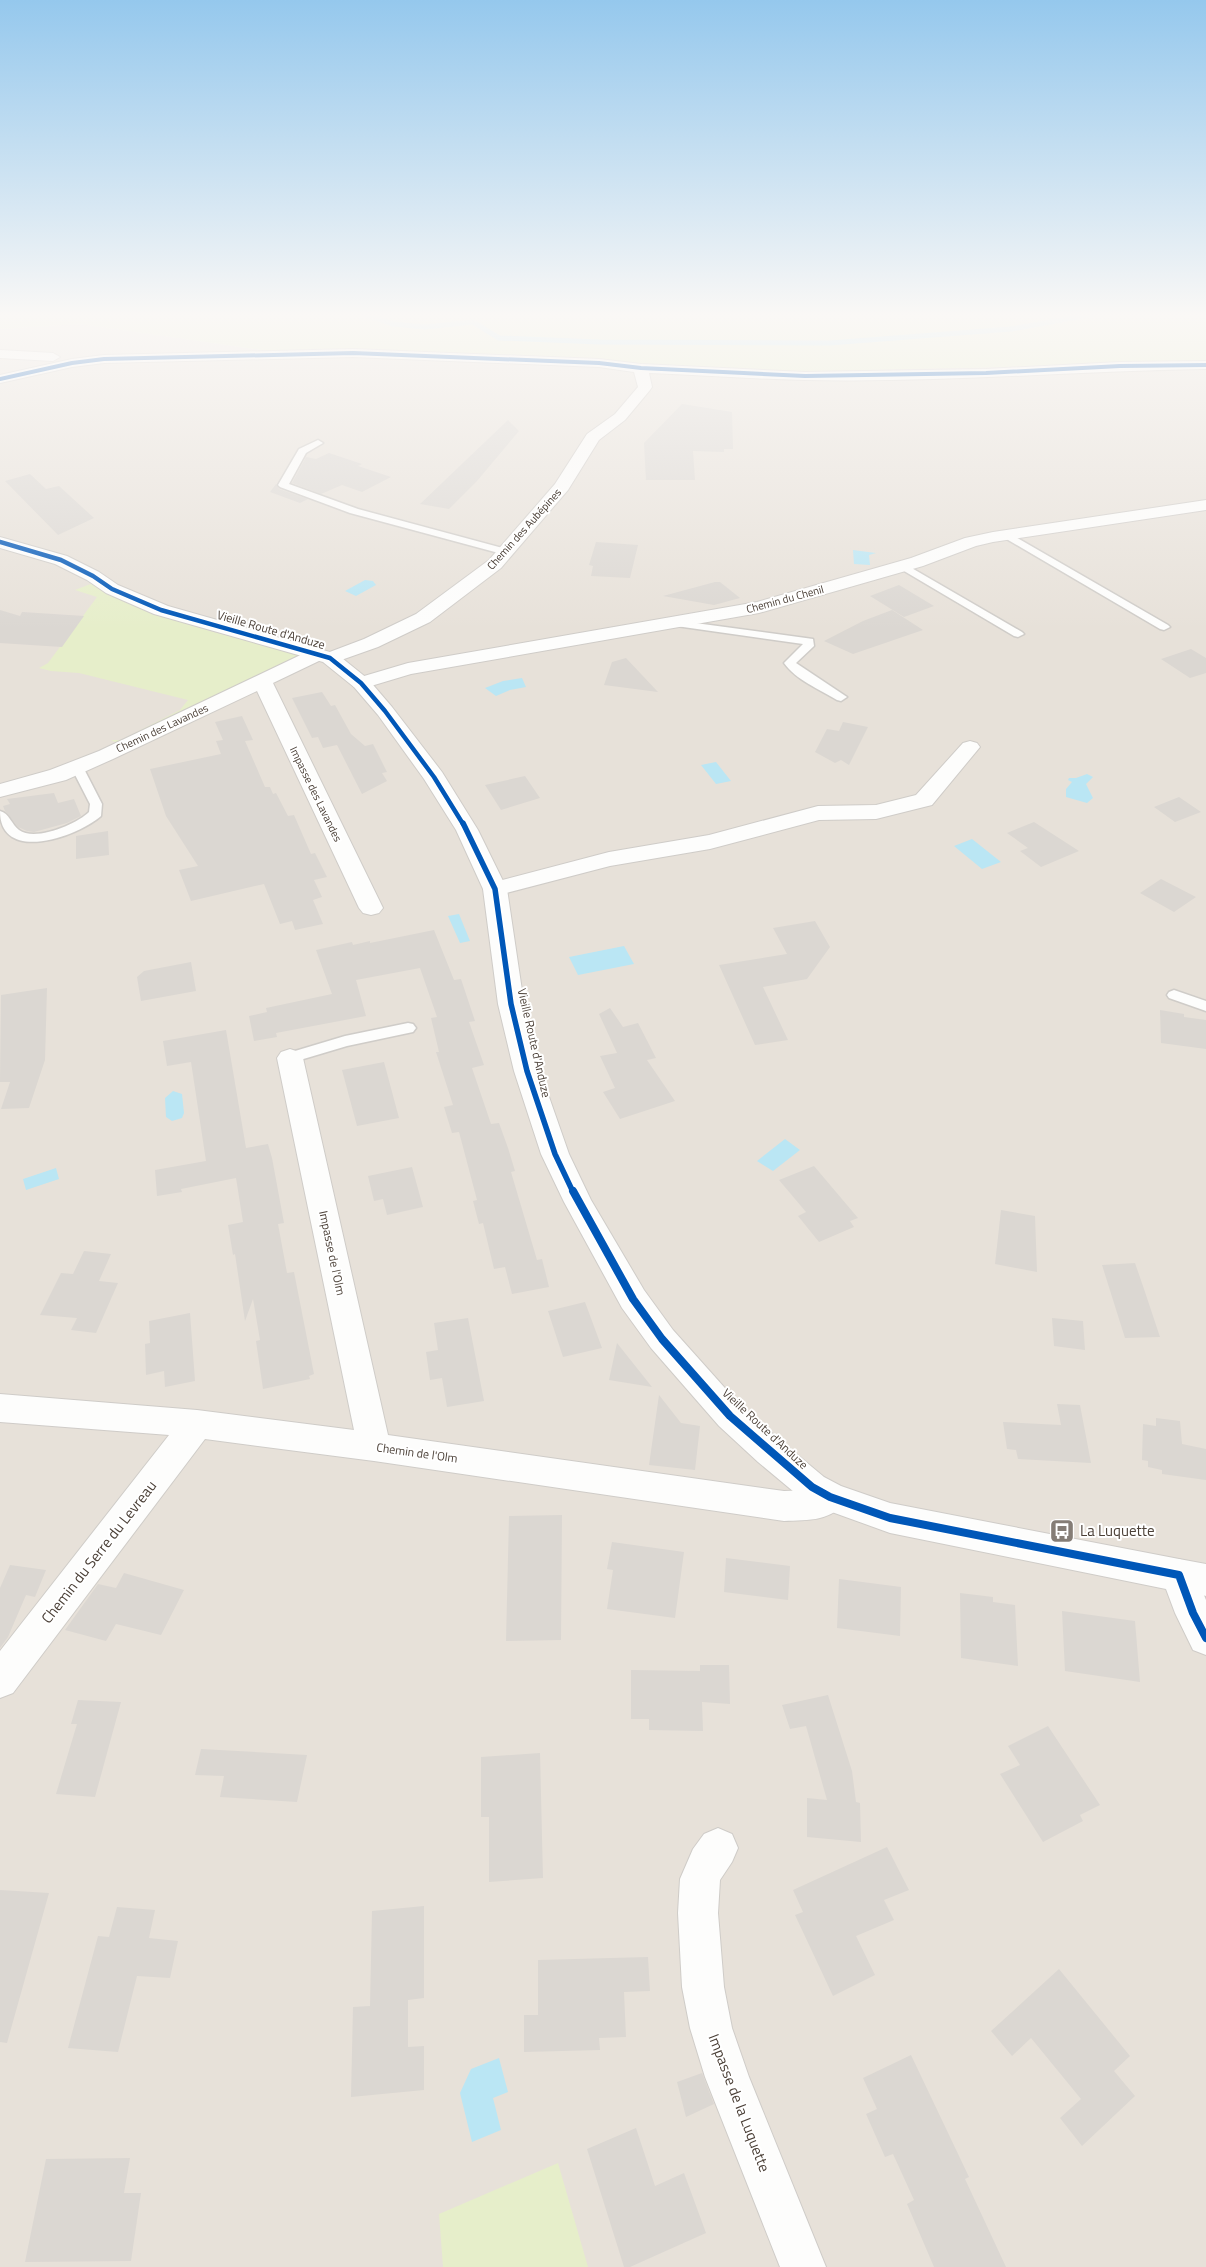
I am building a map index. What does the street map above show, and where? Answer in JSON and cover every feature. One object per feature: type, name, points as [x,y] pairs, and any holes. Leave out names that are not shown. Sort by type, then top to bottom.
[{"type":"street","name":"Chemin des Aubépines","points":[[324,656],[371,644],[423,618],[495,564],[562,487],[593,437],[618,419]]},
{"type":"street","name":"Chemin du Chenil","points":[[361,683],[408,669],[759,607],[903,566],[971,542],[1206,505]]},
{"type":"street","name":"Vieille Route d'Anduze","points":[[0,542],[61,560],[94,576],[112,589],[161,610],[324,656],[361,683],[411,744],[434,777],[467,830],[495,889],[500,914],[511,1004],[526,1072],[555,1154],[578,1202],[633,1299],[662,1339],[730,1416],[812,1487],[830,1497],[890,1518],[1192,1578]]},
{"type":"street","name":"Chemin des Lavandes","points":[[0,791],[77,768],[262,681],[324,656]]},
{"type":"street","name":"Impasse des Lavandes","points":[[262,681],[371,908]]},
{"type":"street","points":[[495,889],[609,860],[710,842],[818,813],[876,812],[924,800],[970,747]]},
{"type":"street","name":"Impasse de l'Olm","points":[[290,1058],[374,1447]]},
{"type":"street","name":"Chemin de l'Olm","points":[[0,1408],[197,1424],[374,1447],[784,1506],[816,1505],[830,1497]]},
{"type":"street","name":"Chemin du Serre du Levreau","points":[[0,1680],[197,1424]]},
{"type":"street","points":[[1192,1578],[1193,1613],[1206,1638]]},
{"type":"street","name":"Impasse de la Luquette","points":[[718,1848],[707,1863],[700,1879],[698,1913],[703,1987],[711,2028],[727,2077],[803,2267]]},
{"type":"lane","points":[[318,443],[302,452],[283,485],[354,511],[506,552]]},
{"type":"lane","points":[[1007,535],[1164,627]]},
{"type":"lane","points":[[903,566],[1018,634]]},
{"type":"lane","points":[[673,623],[809,641],[808,646],[790,663],[796,670],[841,696]]},
{"type":"lane","points":[[0,815],[14,832],[29,838],[46,836],[88,821],[96,813],[96,804],[77,768]]},
{"type":"lane","points":[[1174,996],[1206,1006]]},
{"type":"lane","points":[[290,1058],[346,1041],[408,1028]]},
{"type":"shaded area","points":[[0,419],[1206,419],[1206,2267],[0,2267]]},
{"type":"green space","points":[[93,583],[142,608],[168,618],[301,656],[117,743],[111,740],[121,740],[180,710],[188,700],[79,673],[39,668],[48,663],[97,597],[75,590]]},
{"type":"green space","points":[[558,2163],[588,2267],[443,2267],[439,2214]]},
{"type":"water","points":[[853,550],[876,553],[869,555],[870,565],[854,564]]},
{"type":"water","points":[[365,580],[373,581],[376,585],[356,596],[345,591]]},
{"type":"water","points":[[522,678],[526,687],[510,690],[496,696],[485,688],[503,681]]},
{"type":"water","points":[[716,762],[731,781],[716,784],[701,765]]},
{"type":"water","points":[[1087,774],[1093,777],[1086,784],[1093,798],[1087,803],[1066,797],[1066,789],[1072,782],[1068,780],[1069,778],[1076,778]]},
{"type":"water","points":[[972,839],[1001,862],[982,869],[954,846]]},
{"type":"water","points":[[459,914],[470,941],[460,943],[448,916]]},
{"type":"water","points":[[624,946],[634,964],[578,975],[569,957]]},
{"type":"water","points":[[173,1091],[182,1094],[184,1113],[182,1118],[172,1121],[166,1117],[165,1098]]},
{"type":"water","points":[[785,1139],[800,1150],[773,1171],[757,1161]]},
{"type":"water","points":[[56,1168],[59,1179],[26,1190],[23,1179]]},
{"type":"water","points":[[499,2058],[508,2092],[493,2098],[501,2130],[472,2142],[460,2093],[471,2069]]},
{"type":"building","points":[[668,419],[732,419],[733,449],[724,449],[724,452],[693,451],[695,480],[646,480],[644,443]]},
{"type":"building","points":[[508,420],[519,431],[477,481],[449,509],[420,504]]},
{"type":"building","points":[[329,453],[362,464],[358,466],[391,477],[362,492],[342,485],[321,494],[292,483],[306,457],[316,459]]},
{"type":"building","points":[[30,474],[46,489],[59,486],[94,518],[58,535],[5,481]]},
{"type":"building","points":[[276,484],[279,489],[308,499],[300,503],[270,492]]},
{"type":"building","points":[[596,542],[638,545],[630,578],[591,576],[593,566],[589,565]]},
{"type":"building","points":[[720,582],[740,598],[714,605],[663,596]]},
{"type":"building","points":[[899,585],[934,606],[904,617],[870,596]]},
{"type":"building","points":[[0,610],[20,616],[22,612],[84,616],[62,647],[0,643]]},
{"type":"building","points":[[892,610],[923,630],[853,654],[824,641],[863,621]]},
{"type":"building","points":[[1191,649],[1206,658],[1206,673],[1190,678],[1161,659]]},
{"type":"building","points":[[626,658],[658,692],[604,685],[612,662]]},
{"type":"building","points":[[322,692],[331,706],[335,705],[351,734],[365,746],[373,744],[387,772],[382,773],[387,781],[362,794],[337,745],[323,748],[318,737],[312,738],[292,698]]},
{"type":"building","points":[[242,716],[253,740],[245,741],[265,787],[270,787],[273,794],[276,793],[288,816],[294,815],[311,854],[315,853],[327,877],[314,880],[322,897],[313,900],[323,924],[295,930],[292,921],[280,924],[264,884],[191,901],[179,870],[198,866],[166,816],[150,769],[221,754],[216,741],[223,740],[215,722]]},
{"type":"building","points":[[843,722],[868,727],[849,765],[841,760],[835,763],[815,752],[827,729],[839,731]]},
{"type":"building","points":[[525,776],[540,798],[501,810],[485,785]]},
{"type":"building","points":[[54,793],[58,803],[74,799],[81,816],[67,823],[34,832],[18,827],[3,806],[10,804],[7,799]]},
{"type":"building","points":[[1179,797],[1201,812],[1175,822],[1154,807]]},
{"type":"building","points":[[1034,822],[1079,851],[1041,867],[1020,851],[1028,848],[1007,833]]},
{"type":"building","points":[[108,831],[109,855],[76,859],[76,836]]},
{"type":"building","points":[[1161,879],[1196,897],[1174,912],[1140,893]]},
{"type":"building","points":[[815,921],[830,947],[807,979],[763,987],[788,1040],[755,1045],[719,965],[787,954],[773,928]]},
{"type":"building","points":[[434,930],[454,980],[461,979],[475,1021],[469,1022],[484,1065],[472,1068],[491,1124],[499,1123],[508,1148],[515,1171],[511,1172],[537,1260],[542,1259],[549,1287],[512,1294],[505,1267],[494,1269],[483,1223],[479,1224],[473,1201],[477,1200],[459,1132],[452,1133],[444,1107],[453,1105],[436,1052],[439,1052],[431,1018],[437,1017],[420,968],[356,980],[366,1016],[276,1033],[277,1037],[254,1041],[249,1016],[267,1012],[266,1008],[332,994],[316,950],[352,942],[353,945],[370,941],[370,943]]},
{"type":"building","points":[[191,962],[196,991],[141,1001],[137,977],[144,971]]},
{"type":"building","points":[[47,988],[45,1060],[29,1108],[1,1109],[10,1082],[0,1082],[1,995]]},
{"type":"building","points":[[610,1008],[623,1027],[638,1023],[656,1058],[647,1060],[675,1101],[620,1119],[603,1092],[615,1088],[600,1056],[617,1053],[599,1014]]},
{"type":"building","points":[[1160,1010],[1184,1014],[1184,1017],[1206,1020],[1206,1049],[1161,1043]]},
{"type":"building","points":[[226,1030],[246,1148],[268,1144],[272,1158],[284,1223],[278,1224],[287,1273],[294,1272],[314,1374],[309,1376],[310,1379],[263,1389],[256,1341],[260,1340],[253,1299],[245,1321],[235,1254],[233,1255],[228,1225],[243,1222],[236,1178],[181,1189],[182,1192],[157,1196],[155,1170],[206,1161],[191,1062],[167,1066],[163,1041]]},
{"type":"building","points":[[384,1062],[399,1118],[357,1126],[342,1070]]},
{"type":"building","points":[[814,1166],[858,1218],[850,1221],[854,1227],[819,1242],[798,1216],[806,1212],[779,1180]]},
{"type":"building","points":[[412,1167],[423,1207],[387,1215],[383,1199],[374,1201],[368,1176]]},
{"type":"building","points":[[1001,1210],[1035,1216],[1037,1272],[995,1264]]},
{"type":"building","points":[[84,1251],[111,1254],[99,1281],[118,1283],[96,1333],[71,1330],[77,1318],[40,1315],[61,1273],[73,1274]]},
{"type":"building","points":[[1135,1263],[1160,1337],[1125,1338],[1102,1265]]},
{"type":"building","points":[[585,1302],[602,1348],[563,1357],[548,1311]]},
{"type":"building","points":[[190,1313],[195,1381],[165,1387],[164,1371],[146,1375],[145,1344],[150,1343],[149,1321]]},
{"type":"building","points":[[468,1318],[484,1401],[447,1407],[442,1378],[430,1380],[426,1352],[438,1350],[434,1323]]},
{"type":"building","points":[[1052,1318],[1083,1321],[1085,1350],[1054,1346]]},
{"type":"building","points":[[617,1343],[652,1387],[609,1380]]},
{"type":"building","points":[[659,1395],[681,1423],[700,1426],[695,1470],[649,1465]]},
{"type":"building","points":[[1057,1404],[1080,1405],[1091,1463],[1018,1459],[1016,1450],[1007,1449],[1003,1422],[1061,1425]]},
{"type":"building","points":[[1156,1418],[1180,1421],[1182,1444],[1206,1449],[1206,1480],[1162,1474],[1162,1470],[1148,1467],[1148,1461],[1142,1460],[1143,1424],[1156,1426]]},
{"type":"building","points":[[562,1515],[561,1640],[506,1641],[509,1516]]},
{"type":"building","points":[[612,1542],[684,1552],[675,1618],[607,1609],[613,1570],[607,1569]]},
{"type":"building","points":[[726,1558],[790,1566],[788,1600],[724,1592]]},
{"type":"building","points":[[10,1565],[46,1570],[35,1597],[26,1595],[8,1637],[0,1648],[0,1588]]},
{"type":"building","points":[[124,1573],[184,1590],[161,1635],[116,1624],[106,1641],[65,1630],[98,1584],[116,1588]]},
{"type":"building","points":[[839,1579],[901,1587],[900,1636],[837,1628]]},
{"type":"building","points":[[960,1593],[993,1597],[993,1602],[1015,1605],[1018,1666],[961,1658]]},
{"type":"building","points":[[1062,1611],[1135,1621],[1140,1682],[1065,1671]]},
{"type":"building","points":[[700,1665],[729,1665],[730,1704],[702,1702],[703,1731],[649,1730],[649,1719],[631,1719],[631,1670],[700,1671]]},
{"type":"building","points":[[828,1695],[852,1771],[856,1802],[860,1803],[861,1842],[807,1837],[807,1798],[827,1800],[806,1726],[790,1729],[782,1705]]},
{"type":"building","points":[[78,1700],[121,1702],[95,1797],[56,1794],[77,1724],[71,1724]]},
{"type":"building","points":[[1048,1726],[1100,1805],[1080,1815],[1083,1821],[1043,1842],[1000,1774],[1020,1765],[1008,1746]]},
{"type":"building","points":[[201,1749],[307,1755],[297,1802],[220,1797],[224,1776],[195,1775]]},
{"type":"building","points":[[540,1753],[543,1878],[489,1882],[489,1817],[481,1817],[481,1757]]},
{"type":"building","points":[[887,1847],[909,1890],[884,1900],[894,1920],[856,1936],[875,1975],[833,1996],[795,1915],[803,1912],[793,1890]]},
{"type":"building","points":[[0,1890],[49,1893],[7,2043],[0,2042]]},
{"type":"building","points":[[424,1906],[424,1998],[408,2000],[408,2047],[424,2046],[424,2090],[351,2097],[353,2007],[370,2006],[372,1911]]},
{"type":"building","points":[[117,1907],[155,1910],[149,1938],[178,1941],[170,1978],[137,1976],[118,2052],[68,2048],[98,1936],[109,1937]]},
{"type":"building","points":[[648,1957],[650,1991],[624,1992],[626,2037],[599,2038],[600,2050],[524,2052],[524,2015],[538,2015],[538,1960]]},
{"type":"building","points":[[1059,1969],[1130,2056],[1114,2071],[1135,2096],[1082,2146],[1060,2118],[1081,2099],[1031,2038],[1012,2056],[991,2031]]},
{"type":"building","points":[[911,2055],[969,2177],[965,2179],[1006,2267],[934,2267],[907,2204],[914,2200],[893,2154],[885,2157],[866,2114],[877,2109],[863,2078]]},
{"type":"building","points":[[702,2073],[714,2104],[686,2117],[677,2082]]},
{"type":"building","points":[[636,2128],[655,2186],[684,2173],[706,2233],[630,2267],[624,2267],[587,2149]]},
{"type":"building","points":[[130,2158],[124,2193],[141,2193],[131,2261],[25,2262],[46,2159]]},
{"type":"cycle path","points":[[0,542],[61,560],[93,576],[112,589],[161,610],[330,658],[361,683],[385,711],[434,777],[467,830],[495,889],[500,914],[511,1004],[527,1071],[555,1154],[578,1202],[633,1299],[662,1339],[730,1416],[812,1487],[830,1497],[890,1518],[1179,1575],[1193,1613],[1206,1638]]},
{"type":"place","name":"La Luquette","points":[[1062,1531]]}]
